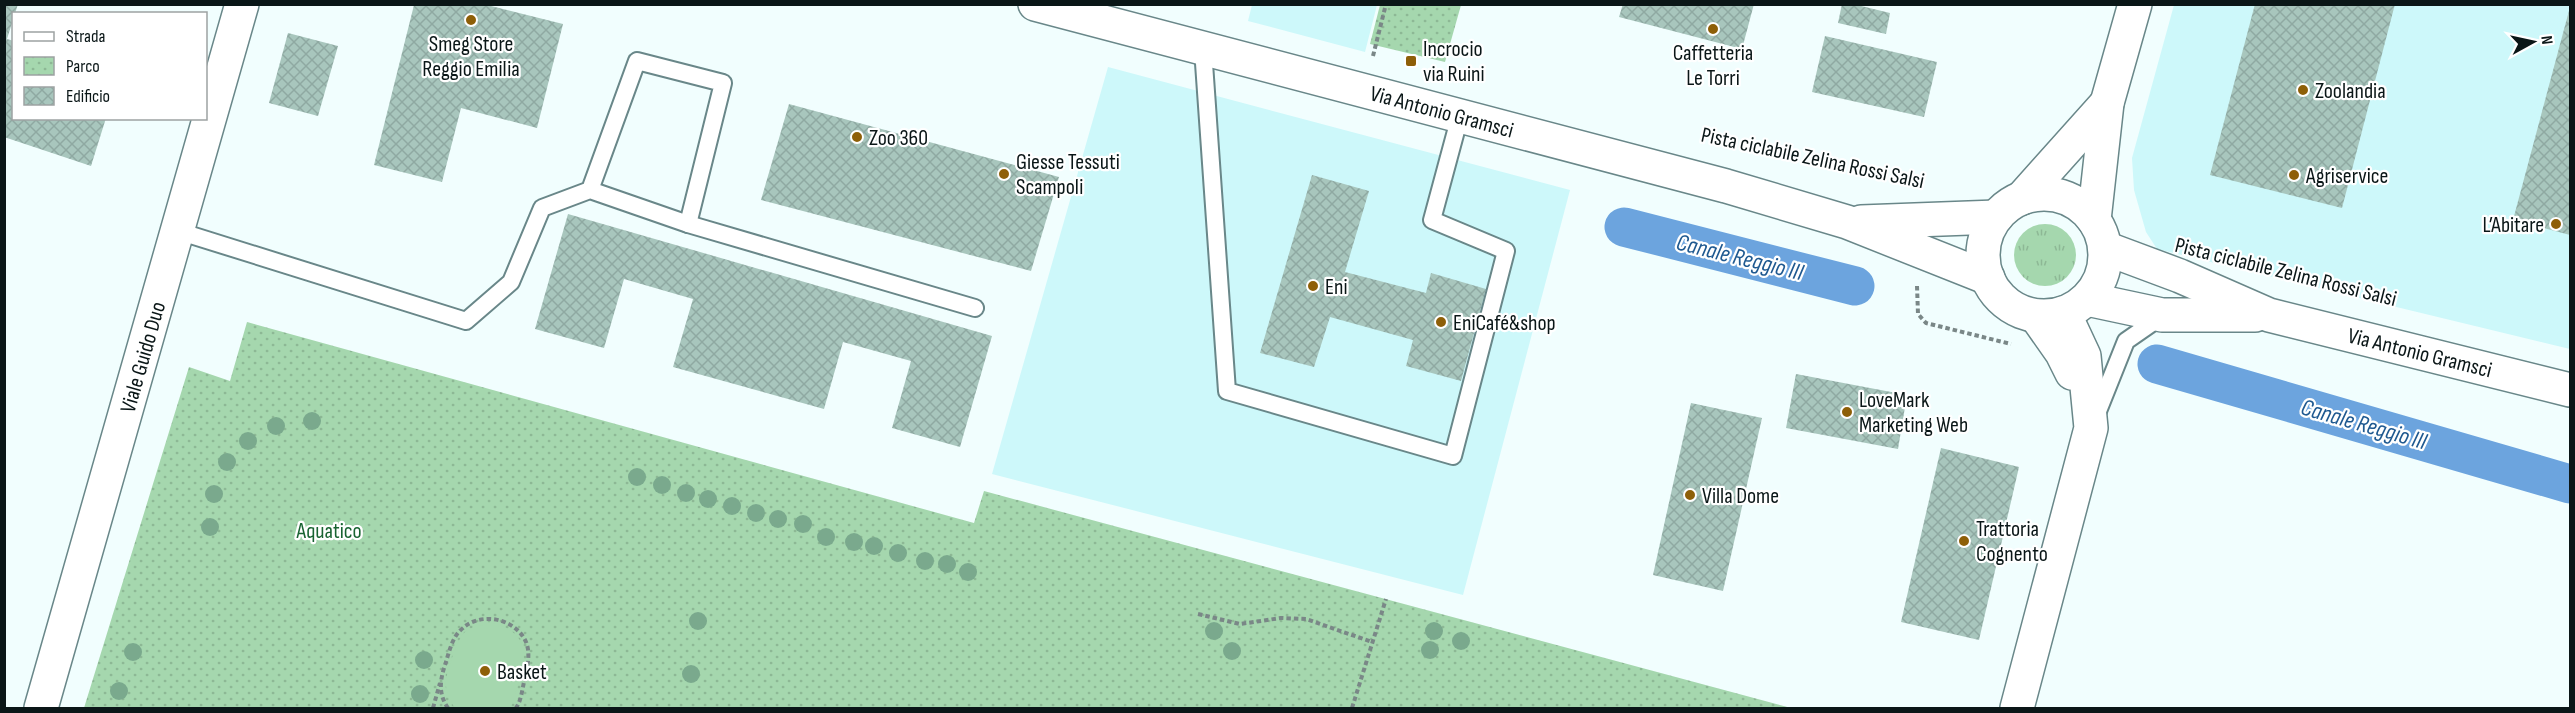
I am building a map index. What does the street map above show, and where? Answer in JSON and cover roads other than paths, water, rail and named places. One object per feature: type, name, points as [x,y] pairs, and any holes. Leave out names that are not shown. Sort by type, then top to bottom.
[{"type":"street","name":"Viale Guido Duo","points":[[41,708],[242,4]]},
{"type":"street","name":"Via Antonio Gramsci","points":[[1035,4],[1726,186],[1847,222],[1988,278]]},
{"type":"street","points":[[2017,708],[2091,428],[2080,387],[2062,353],[2062,309],[2098,284],[2104,266],[2100,234],[2107,103],[2135,4]]},
{"type":"street","points":[[2022,198],[2107,103]]},
{"type":"street","name":"Via Antonio Gramsci","points":[[2269,315],[2162,315],[2062,309],[2020,311],[1995,292],[1988,278],[1983,263],[1988,231],[1996,217],[2007,206],[2022,198],[2041,194],[2061,196],[2080,205],[2100,234],[2180,276],[2269,315],[2571,390]]},
{"type":"street","name":"Via Antonio Gramsci","points":[[1847,222],[1996,217]]},
{"type":"lane","points":[[1203,49],[1227,391],[1453,456],[1506,251],[1432,220],[1460,116]]},
{"type":"lane","points":[[590,190],[637,61],[723,83],[688,224]]},
{"type":"lane","points":[[178,231],[466,321],[511,282],[542,208],[590,190],[688,224],[975,308]]},
{"type":"lane","points":[[2091,428],[2126,341],[2162,315]]},
{"type":"waterway","name":"Canale Reggio III","points":[[1624,227],[1855,286]]},
{"type":"waterway","name":"Canale Reggio III","points":[[2157,364],[2570,484]]},
{"type":"place","name":"Smeg Store Reggio Emilia","points":[[471,20]]},
{"type":"place","name":"Caffetteria Le Torri","points":[[1713,29]]},
{"type":"place","name":"Incrocio via Ruini","points":[[1411,61]]},
{"type":"place","name":"Zoolandia","points":[[2303,90]]},
{"type":"place","name":"Zoo 360","points":[[857,137]]},
{"type":"place","name":"Giesse Tessuti Scampoli","points":[[1004,174]]},
{"type":"place","name":"Agriservice","points":[[2294,175]]},
{"type":"place","name":"L’Abitare","points":[[2556,224]]},
{"type":"place","name":"Eni","points":[[1313,286]]},
{"type":"place","name":"EniCafé&shop","points":[[1441,322]]},
{"type":"place","name":"LoveMark Marketing Web","points":[[1847,412]]},
{"type":"place","name":"Villa Dome","points":[[1690,495]]},
{"type":"place","name":"Trattoria Cognento","points":[[1964,541]]},
{"type":"place","name":"Basket","points":[[485,671]]},
{"type":"park label","name":"Aquatico","points":[[329,530]]}]
